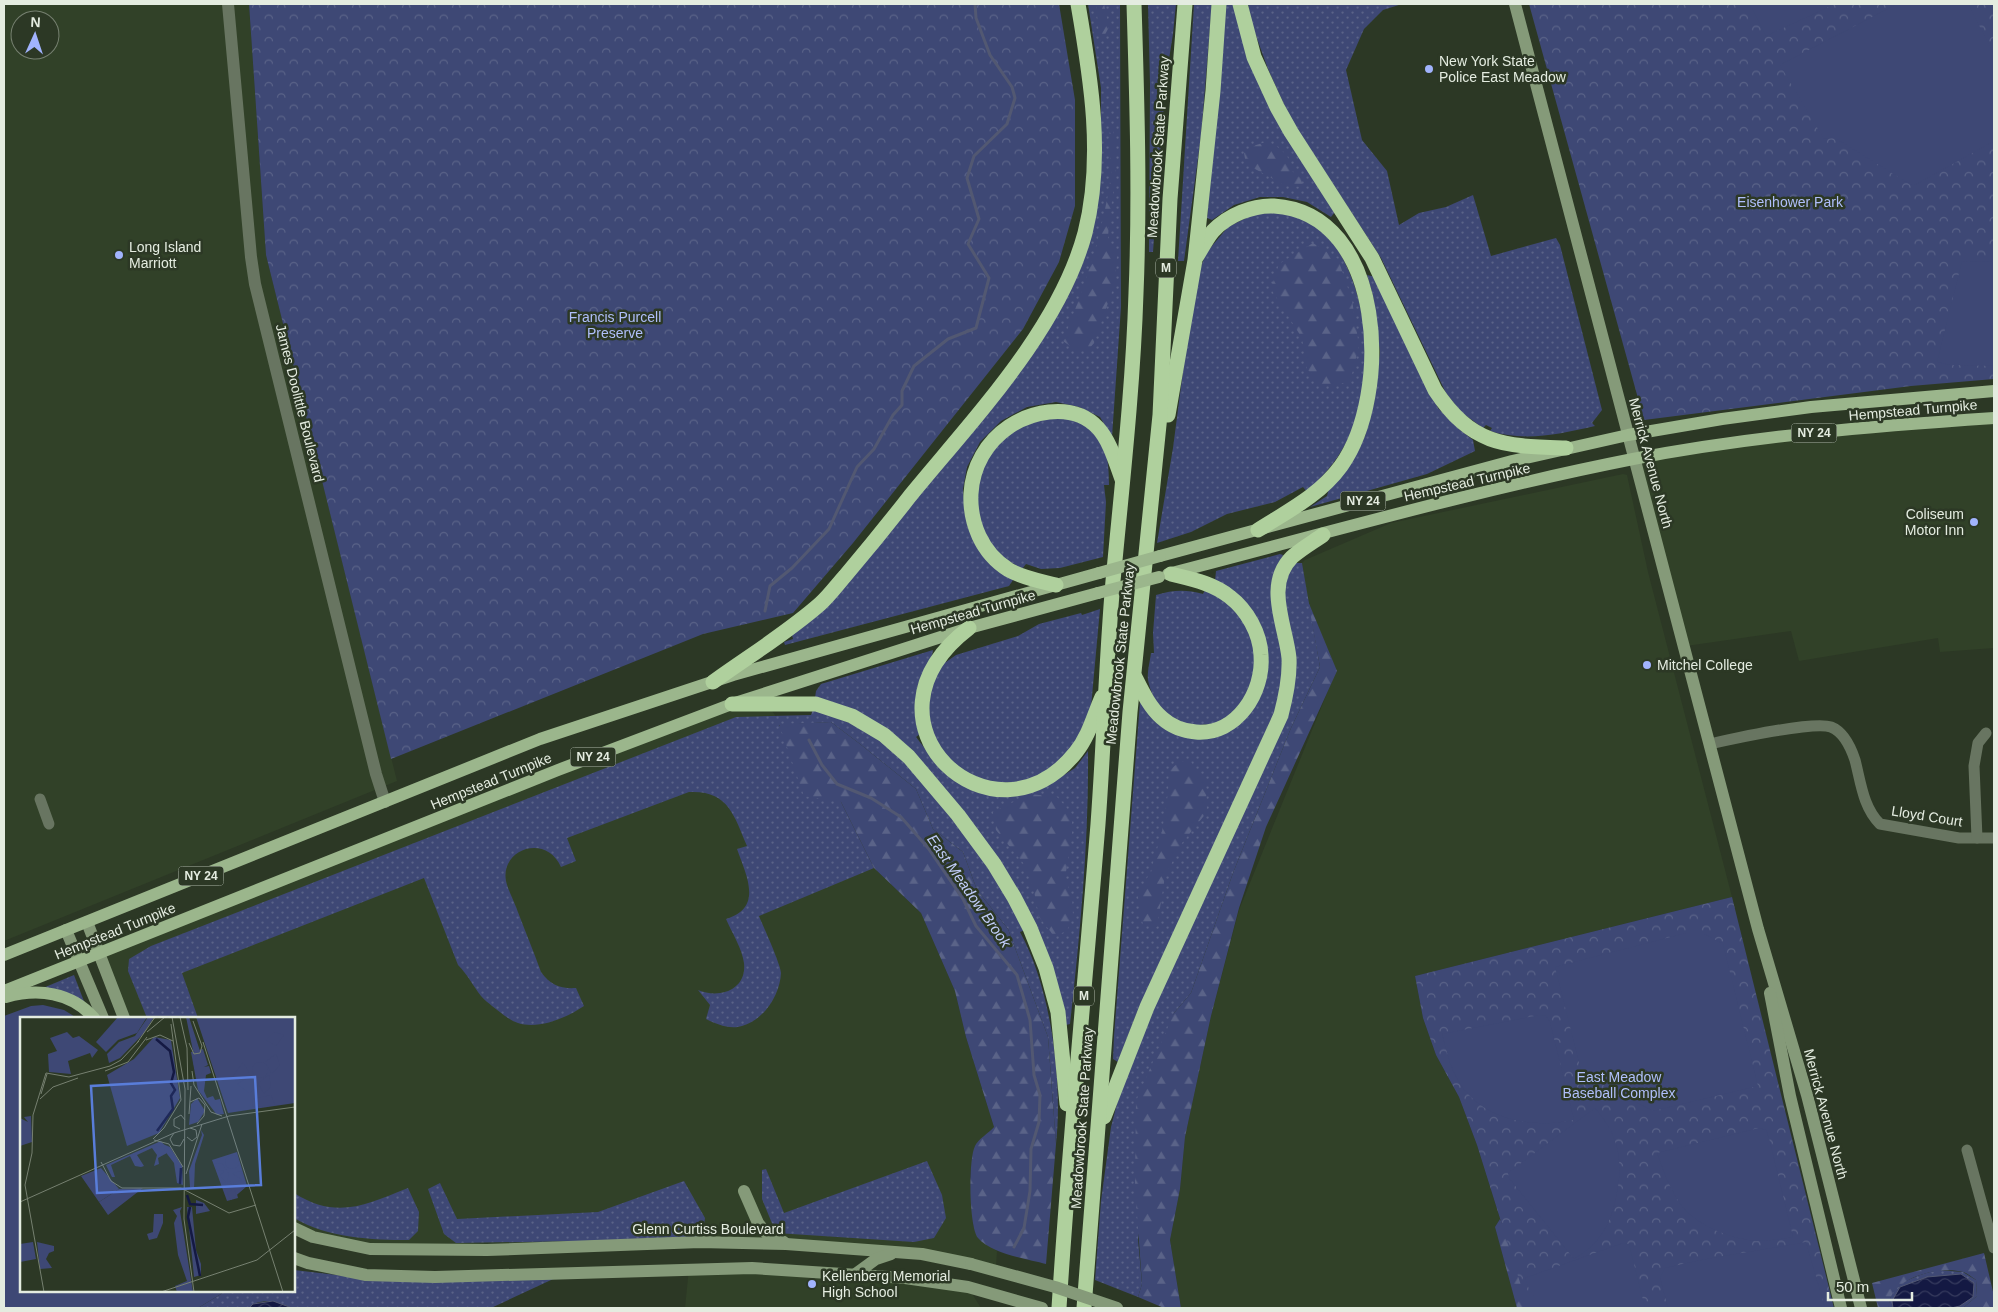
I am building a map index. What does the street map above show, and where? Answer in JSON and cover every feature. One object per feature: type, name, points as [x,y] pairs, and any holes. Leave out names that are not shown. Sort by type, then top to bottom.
[{"type":"highway","points":[[713,682],[790,629],[822,602],[858,561],[1000,385],[1028,347],[1064,289],[1077,259],[1085,231],[1091,201],[1094,158],[1091,78],[1078,4]]},
{"type":"highway","name":"Meadowbrook State Parkway","points":[[1058,1308],[1095,861],[1113,581],[1123,481],[1136,291],[1137,93],[1134,4]]},
{"type":"highway","name":"Meadowbrook State Parkway","points":[[1084,1308],[1128,731],[1135,677],[1160,415],[1170,199],[1185,4]]},
{"type":"highway","points":[[1148,532],[1195,260],[1213,91],[1219,4]]},
{"type":"highway","points":[[1240,4],[1254,57],[1277,107],[1372,258],[1443,403],[1462,424],[1491,440],[1520,446],[1566,448]]},
{"type":"highway","points":[[1195,260],[1212,232],[1225,220],[1240,213],[1267,206],[1298,210],[1324,223],[1340,241],[1355,268],[1366,300],[1371,331],[1371,376],[1367,405],[1356,439],[1342,465],[1324,486],[1307,500],[1258,530]]},
{"type":"highway","points":[[1056,585],[1023,576],[1008,569],[984,546],[975,527],[971,510],[970,491],[976,467],[983,453],[997,435],[1014,422],[1035,414],[1058,411],[1072,413],[1091,421],[1099,429],[1107,442],[1123,481]]},
{"type":"highway","points":[[1098,1129],[1147,1007],[1281,715],[1288,686],[1289,658],[1285,630],[1277,598],[1280,576],[1291,558],[1323,534]]},
{"type":"highway","points":[[1135,677],[1161,718],[1184,731],[1204,732],[1223,728],[1238,718],[1257,688],[1262,656],[1259,641],[1251,620],[1241,607],[1230,596],[1208,583],[1165,575]]},
{"type":"highway","points":[[969,628],[952,641],[930,672],[922,696],[921,713],[931,746],[940,759],[952,771],[972,783],[988,788],[1009,789],[1027,786],[1048,777],[1060,769],[1077,751],[1085,739],[1107,684]]},
{"type":"highway","points":[[732,704],[816,704],[852,716],[884,735],[909,757],[958,815],[994,864],[1014,897],[1030,928],[1046,968],[1058,1012],[1069,1120],[1072,1129]]},
{"type":"main road","name":"Merrick Avenue North","points":[[1514,4],[1758,929],[1807,1095],[1861,1308]]},
{"type":"main road","name":"Hempstead Turnpike","points":[[4,955],[540,740],[713,682],[1160,556],[1503,463],[1566,448],[1628,435],[1770,412],[1994,390]]},
{"type":"main road","name":"Hempstead Turnpike","points":[[4,991],[558,770],[732,704],[969,628],[1462,497],[1634,459],[1798,435],[1994,418]]},
{"type":"main road","points":[[87,922],[124,1017]]},
{"type":"main road","name":"Merrick Avenue North","points":[[1758,929],[1790,1096],[1841,1308]]},
{"type":"main road","points":[[66,930],[102,1017]]},
{"type":"main road","points":[[4,998],[16,994],[45,992],[68,998],[86,1009],[93,1017]]},
{"type":"main road","points":[[744,1191],[758,1223],[766,1233],[786,1244]]},
{"type":"main road","name":"Glenn Curtiss Boulevard","points":[[295,1228],[313,1237],[370,1250],[479,1250],[700,1242],[786,1244],[922,1254],[971,1264],[1055,1287],[1117,1308]]},
{"type":"main road","points":[[854,1275],[876,1259],[896,1252]]},
{"type":"main road","points":[[295,1258],[308,1263],[366,1275],[435,1277],[735,1268],[905,1278],[968,1287],[1042,1308]]},
{"type":"street","name":"James Doolittle Boulevard","points":[[228,4],[255,284],[374,765],[385,802]]},
{"type":"street","name":"Lloyd Court","points":[[1710,744],[1814,725],[1831,727],[1845,737],[1854,757],[1868,809],[1880,824],[1959,838],[1994,838]]},
{"type":"street","points":[[1977,838],[1974,766],[1978,743],[1986,733]]},
{"type":"street","points":[[40,799],[49,824]]},
{"type":"street","points":[[1967,1150],[1994,1248]]},
{"type":"shaded area","points":[[4,4],[249,4],[266,255],[397,781],[4,941]]},
{"type":"shaded area","points":[[1994,419],[1994,648],[1940,652],[1938,638],[1799,661],[1791,631],[1686,646],[1636,460],[1694,450]]},
{"type":"shaded area","points":[[1623,474],[1627,475],[1648,572],[1732,897],[1415,976],[1423,1018],[1436,1055],[1459,1097],[1477,1145],[1500,1219],[1495,1227],[1517,1308],[1181,1308],[1170,1240],[1180,1189],[1185,1137],[1211,1016],[1239,910],[1336,671],[1308,601],[1302,563],[1305,560],[1391,523]]},
{"type":"shaded area","points":[[735,706],[769,706],[874,868],[921,913],[955,991],[966,1037],[994,1127],[975,1146],[970,1174],[973,1225],[978,1238],[997,1251],[996,1267],[813,1244],[373,1247],[295,1226],[295,1017],[128,1017],[100,949]]},
{"type":"shaded area","name":"Kellenberg Memorial High School","points":[[735,1267],[969,1289],[981,1308],[685,1308],[689,1268]]},
{"type":"green space","name":"Francis Purcell Preserve","points":[[249,4],[1059,4],[1075,100],[1075,206],[1059,262],[1023,329],[853,543],[793,613],[703,634],[391,759],[266,255]]},
{"type":"green space","points":[[1088,4],[1120,4],[1121,307],[1112,437],[1100,417],[1079,407],[1056,402],[1027,407],[1001,421],[980,442],[967,467],[963,489],[965,514],[1015,577],[1009,586],[785,645],[784,642],[793,639],[791,631],[1065,298],[1101,158],[1101,88]]},
{"type":"green space","points":[[1096,4],[1104,4],[1109,27],[1100,44]]},
{"type":"green space","points":[[1148,4],[1176,4],[1166,78],[1153,252],[1149,252],[1150,84]]},
{"type":"green space","points":[[1194,4],[1212,4],[1201,136],[1184,261],[1178,261]]},
{"type":"green space","points":[[1226,4],[1235,4],[1335,212],[1331,217],[1307,202],[1283,197],[1260,197],[1234,205],[1212,220],[1207,218]]},
{"type":"green space","points":[[1248,4],[1402,4],[1383,10],[1364,29],[1346,70],[1362,140],[1387,171],[1399,225],[1419,213],[1446,207],[1473,195],[1491,256],[1556,238],[1560,245],[1602,410],[1592,423],[1595,426],[1542,436],[1516,436],[1490,431],[1492,428],[1486,425],[1483,428],[1461,412],[1446,393],[1381,258],[1290,118],[1268,69],[1251,22]]},
{"type":"green space","name":"Eisenhower Park","points":[[1529,4],[1994,4],[1994,379],[1911,386],[1644,420]]},
{"type":"green space","points":[[1750,4],[1835,4],[1766,36]]},
{"type":"green space","points":[[1897,4],[1968,4],[1994,54],[1994,141],[1913,186],[1835,138],[1824,139],[1780,65]]},
{"type":"green space","points":[[1113,124],[1116,172],[1108,238],[1117,256],[1115,283],[1094,343],[1088,350],[1077,351],[1063,341],[1085,281],[1108,197],[1111,176],[1109,136]]},
{"type":"green space","points":[[1266,142],[1275,145],[1287,155],[1292,171],[1301,178],[1303,187],[1284,185],[1246,164],[1244,153],[1256,145]]},
{"type":"green space","points":[[1281,212],[1308,221],[1320,228],[1330,238],[1354,284],[1361,310],[1365,337],[1366,365],[1363,392],[1357,417],[1347,441],[1338,455],[1307,492],[1303,487],[1275,502],[1227,514],[1191,532],[1157,543],[1173,448],[1194,286],[1206,253],[1228,227],[1254,214]]},
{"type":"green space","points":[[1313,243],[1338,259],[1352,300],[1359,346],[1350,382],[1323,386],[1307,369],[1302,338],[1271,289],[1279,264]]},
{"type":"green space","points":[[1962,261],[1994,262],[1994,366],[1950,365],[1937,362]]},
{"type":"green space","points":[[1367,275],[1376,277],[1438,408],[1473,440],[1475,451],[1427,474],[1310,507],[1327,496],[1329,488],[1349,465],[1365,436],[1374,403],[1380,352],[1373,296]]},
{"type":"green space","points":[[1060,415],[1083,422],[1091,427],[1102,441],[1105,449],[1109,485],[1104,485],[1106,502],[1103,557],[1060,568],[1041,569],[1026,564],[1022,569],[1002,557],[983,534],[975,494],[979,471],[993,446],[1013,428]]},
{"type":"green space","points":[[1280,554],[1283,555],[1281,561],[1284,680],[1278,705],[1136,1015],[1118,1062],[1113,1059],[1114,1036],[1140,702],[1180,735],[1244,718],[1266,655],[1215,581],[1216,571]]},
{"type":"green space","points":[[1294,563],[1302,563],[1320,667],[1291,728],[1233,873],[1191,993],[1174,1013],[1138,1239],[1142,1284],[1138,1297],[1095,1280],[1101,1201],[1111,1127],[1122,1084],[1143,1029],[1288,712],[1283,595],[1286,574]]},
{"type":"green space","points":[[1206,588],[1228,601],[1241,614],[1250,633],[1254,647],[1255,662],[1248,690],[1241,702],[1231,713],[1215,724],[1190,725],[1165,713],[1154,698],[1148,680],[1151,653],[1154,653],[1153,633],[1156,595],[1179,591],[1203,594]]},
{"type":"green space","points":[[1308,601],[1337,671],[1266,827],[1239,908],[1211,1016],[1185,1137],[1180,1189],[1170,1240],[1181,1308],[1164,1308],[1138,1297],[1142,1284],[1135,1186],[1136,1101],[1174,1013],[1191,993],[1233,873],[1291,728],[1320,667]]},
{"type":"green space","points":[[1100,609],[1091,707],[1072,751],[1051,770],[1023,782],[993,783],[966,774],[941,754],[928,725],[929,688],[942,660],[946,662],[956,655],[1018,636],[1039,624],[1081,613],[1082,615]]},
{"type":"green space","points":[[933,650],[931,659],[920,678],[917,688],[916,708],[920,734],[916,737],[936,763],[958,781],[1048,785],[1075,768],[1088,751],[1083,888],[1070,1024],[1066,1025],[1037,928],[903,742],[882,727],[852,710],[815,698],[816,691],[821,684]]},
{"type":"green space","points":[[813,709],[866,729],[898,754],[978,848],[1025,930],[1020,932],[1040,980],[1052,1035],[1058,1092],[1056,1144],[1048,1037],[1008,929],[977,890],[963,852],[933,829],[916,789],[831,722],[779,725],[841,802],[874,868],[759,916],[781,973],[778,990],[774,998],[764,1012],[750,1023],[737,1027],[728,1027],[706,1019],[710,1005],[698,990],[706,993],[723,993],[736,986],[741,980],[744,972],[744,963],[726,919],[738,914],[745,907],[749,899],[747,880],[737,849],[747,846],[738,824],[728,807],[721,800],[713,795],[702,792],[689,792],[567,838],[576,861],[561,867],[554,857],[545,850],[535,848],[526,849],[510,861],[506,870],[506,881],[541,972],[556,985],[565,988],[576,988],[584,1006],[562,1018],[544,1024],[526,1025],[518,1023],[505,1016],[482,997],[458,965],[424,878],[182,973],[198,1017],[147,1017],[128,971],[129,959],[151,946],[736,717],[811,715]]},
{"type":"green space","points":[[831,722],[916,789],[933,829],[963,852],[977,890],[1008,929],[1048,1037],[1056,1144],[1046,1264],[1010,1255],[992,1248],[978,1238],[975,1231],[971,1208],[970,1178],[973,1154],[976,1143],[994,1127],[966,1037],[955,991],[921,913],[874,868],[841,802],[804,796],[779,724]]},
{"type":"green space","points":[[1180,761],[1191,762],[1206,784],[1207,812],[1182,843],[1165,876],[1157,927],[1143,925],[1138,897],[1151,870],[1162,832],[1168,793],[1169,771]]},
{"type":"green space","points":[[1030,794],[1057,797],[1072,814],[1072,834],[1065,878],[1072,897],[1073,915],[1067,931],[1054,936],[1039,917],[1034,891],[1024,864],[996,830],[993,812]]},
{"type":"green space","name":"East Meadow Baseball Complex","points":[[1732,897],[1834,1308],[1528,1308],[1477,1145],[1459,1097],[1436,1055],[1423,1018],[1415,976]]},
{"type":"green space","points":[[1686,933],[1703,933],[1723,944],[1758,1086],[1653,1111],[1582,1074],[1555,967]]},
{"type":"green space","points":[[74,975],[85,1004],[43,988]]},
{"type":"green space","points":[[43,1005],[64,1010],[75,1017],[20,1017],[20,1292],[224,1292],[198,1308],[4,1308],[4,1016],[31,1006]]},
{"type":"green space","points":[[1540,1015],[1546,1016],[1550,1022],[1574,1120],[1544,1123],[1529,1122],[1499,1115],[1474,1099],[1463,1088],[1450,1062],[1442,1034]]},
{"type":"green space","points":[[1595,1108],[1610,1129],[1618,1150],[1618,1184],[1610,1219],[1605,1229],[1593,1245],[1574,1259],[1509,1178],[1508,1173]]},
{"type":"green space","points":[[1759,1128],[1766,1130],[1769,1138],[1793,1237],[1767,1241],[1748,1240],[1727,1235],[1706,1226],[1682,1206],[1674,1194],[1657,1153]]},
{"type":"green space","points":[[927,1161],[942,1195],[946,1218],[934,1238],[914,1242],[776,1233],[762,1199],[762,1170],[766,1169],[784,1213]]},
{"type":"green space","points":[[684,1181],[705,1218],[704,1225],[697,1239],[456,1243],[444,1234],[428,1189],[440,1183],[457,1219],[598,1212]]},
{"type":"green space","points":[[408,1188],[419,1212],[418,1231],[409,1240],[365,1238],[335,1234],[307,1225],[295,1219],[295,1194],[309,1201],[338,1208],[351,1207],[378,1200]]},
{"type":"green space","points":[[1500,1219],[1540,1308],[1517,1308],[1495,1227]]},
{"type":"green space","points":[[1806,1242],[1825,1308],[1668,1308],[1660,1278],[1665,1268]]},
{"type":"green space","points":[[1623,1243],[1629,1244],[1645,1308],[1542,1308],[1529,1289],[1525,1278]]},
{"type":"green space","points":[[1984,1253],[1994,1296],[1994,1308],[1963,1308],[1977,1296],[1976,1280],[1965,1273],[1941,1270],[1917,1276],[1905,1282],[1896,1289],[1891,1298],[1889,1308],[1878,1308],[1872,1283]]},
{"type":"green space","points":[[295,1270],[354,1277],[564,1274],[491,1308],[292,1308],[264,1301],[254,1304],[249,1308],[198,1308],[224,1292],[295,1292]]},
{"type":"green space","points":[[1938,1270],[1963,1272],[1976,1280],[1977,1296],[1963,1308],[1889,1308],[1890,1299],[1898,1286],[1913,1278]]},
{"type":"water","points":[[1961,1274],[1974,1283],[1973,1297],[1960,1306],[1951,1308],[1893,1308],[1892,1301],[1900,1287],[1927,1277]]},
{"type":"water","points":[[273,1301],[292,1308],[249,1308],[253,1304]]},
{"type":"waterway","name":"East Meadow Brook","points":[[765,611],[770,586],[792,568],[829,529],[857,467],[874,449],[893,415],[902,405],[902,391],[914,366],[948,339],[976,328],[989,278],[968,244],[979,219],[967,178],[974,156],[1007,124],[1015,98],[1012,87],[990,55],[976,18],[975,4]]},
{"type":"waterway","name":"East Meadow Brook","points":[[809,740],[822,765],[837,784],[871,798],[901,817],[928,848],[963,899],[976,926],[1017,975],[1030,1020],[1034,1075],[1040,1095],[1039,1122],[1031,1149],[1030,1191],[1024,1228],[1014,1247]]},
{"type":"place","name":"New York State Police East Meadow","points":[[1429,69]]},
{"type":"place","name":"Long Island Marriott","points":[[119,255]]},
{"type":"place","name":"Coliseum Motor Inn","points":[[1974,522]]},
{"type":"place","name":"Mitchel College","points":[[1647,665]]},
{"type":"place","name":"Kellenberg Memorial High School","points":[[812,1284]]}]
